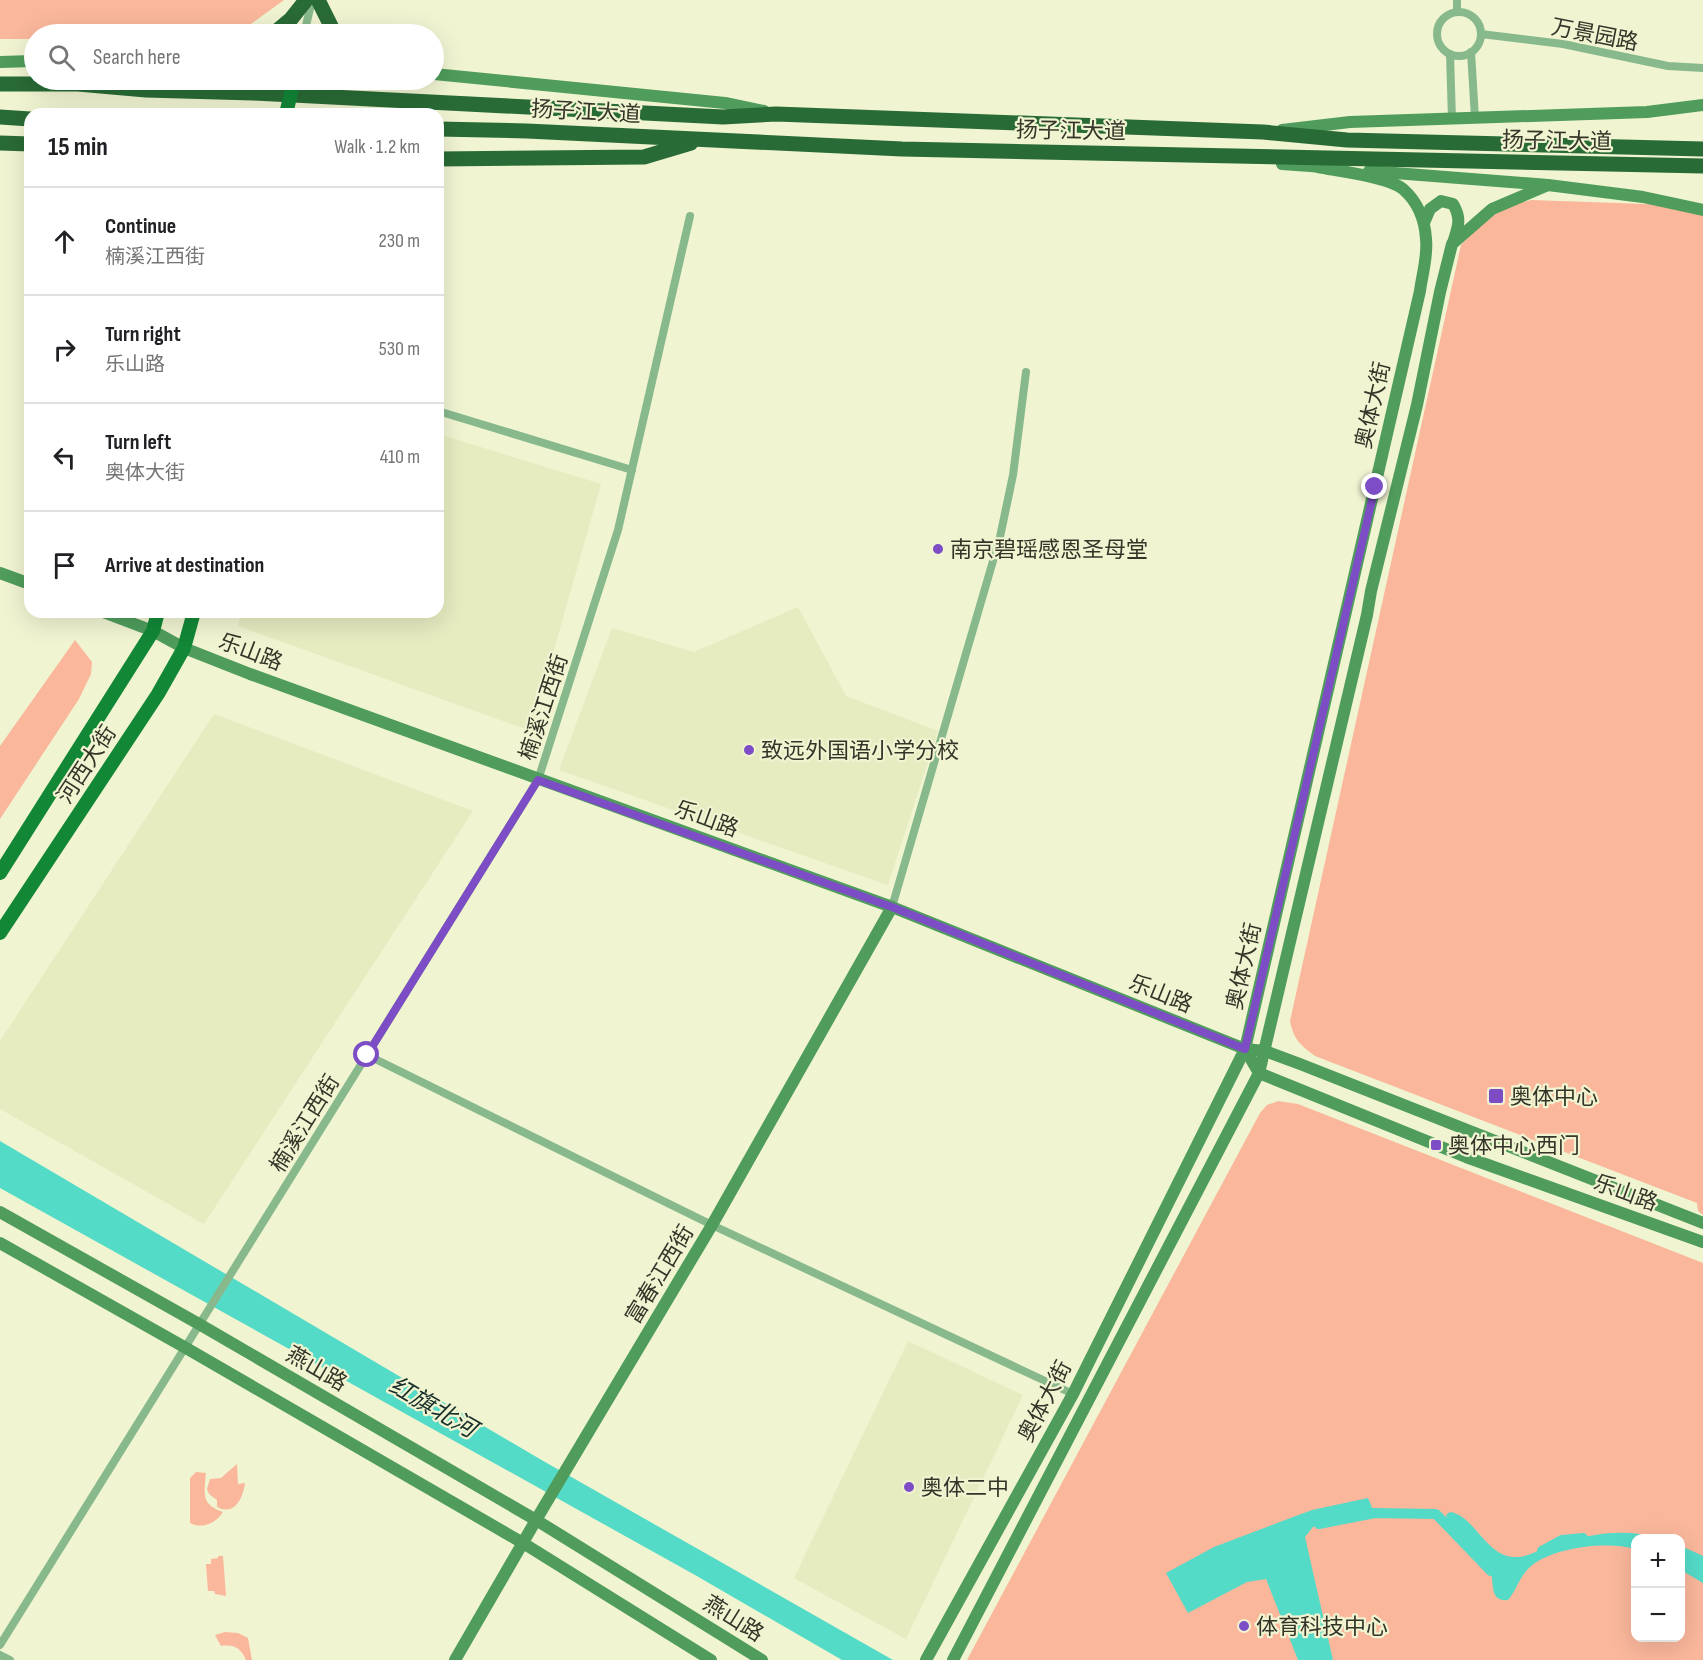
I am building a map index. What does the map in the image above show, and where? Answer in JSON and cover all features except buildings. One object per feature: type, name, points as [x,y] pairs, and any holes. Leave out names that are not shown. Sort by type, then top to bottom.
[{"type":"highway","points":[[285,24],[306,0]]},
{"type":"highway","points":[[318,0],[330,24]]},
{"type":"highway","points":[[0,77],[24,82]]},
{"type":"highway","name":"扬子江大道","points":[[0,84],[24,84]]},
{"type":"highway","name":"扬子江大道","points":[[146,90],[253,93],[711,116],[776,114],[1263,132],[1347,140],[1703,150]]},
{"type":"highway","points":[[0,117],[24,119]]},
{"type":"highway","name":"扬子江大道","points":[[444,129],[527,130],[902,148],[1703,166]]},
{"type":"highway","points":[[444,159],[644,157],[702,140]]},
{"type":"highway","points":[[0,143],[24,144]]},
{"type":"main road","points":[[287,108],[292,90]]},
{"type":"main road","name":"河西大街","points":[[0,873],[153,631],[156,618]]},
{"type":"main road","name":"河西大街","points":[[0,933],[158,694],[184,648],[192,618]]},
{"type":"street","points":[[306,24],[312,0]]},
{"type":"street","points":[[1457,0],[1457,12]]},
{"type":"street","points":[[1457,12],[1471,15],[1476,20],[1481,34],[1476,48],[1471,52],[1464,55],[1450,54],[1440,44],[1437,30],[1444,18],[1457,12]]},
{"type":"street","name":"万景园路","points":[[1481,34],[1563,44],[1668,66],[1703,68]]},
{"type":"street","points":[[1471,52],[1475,118]]},
{"type":"street","points":[[1450,54],[1452,120]]},
{"type":"street","points":[[0,62],[24,61]]},
{"type":"street","name":"扬子江大道","points":[[444,75],[725,103],[776,114]]},
{"type":"street","points":[[1263,132],[1350,122],[1647,112],[1703,105]]},
{"type":"street","points":[[1161,154],[1548,185],[1643,197],[1703,210]]},
{"type":"street","points":[[1318,166],[1380,180],[1402,188],[1418,208],[1424,223]]},
{"type":"street","points":[[1452,244],[1492,209],[1548,185]]},
{"type":"street","name":"奥体大街","points":[[926,1660],[1073,1394],[1245,1049],[1420,291],[1427,242],[1424,223],[1430,209],[1441,201],[1454,204],[1459,213],[1458,225],[1440,292],[1417,405],[1371,591],[1259,1073],[953,1660]]},
{"type":"street","name":"楠溪江西街","points":[[0,1645],[538,780],[618,530],[690,216]]},
{"type":"street","points":[[892,907],[1000,537],[1013,475],[1026,372]]},
{"type":"street","points":[[444,413],[632,470]]},
{"type":"street","points":[[0,573],[24,583]]},
{"type":"street","name":"乐山路","points":[[119,618],[153,631],[184,648],[538,780],[892,907],[1245,1049],[1265,1051],[1703,1223]]},
{"type":"street","name":"富春江西街","points":[[455,1660],[712,1225],[892,907]]},
{"type":"street","points":[[1245,1049],[1259,1073]]},
{"type":"street","points":[[367,1055],[712,1225],[1073,1394]]},
{"type":"street","name":"乐山路","points":[[1259,1073],[1466,1157],[1703,1242]]},
{"type":"street","name":"燕山路","points":[[0,1212],[199,1324],[536,1520],[762,1660]]},
{"type":"street","points":[[0,1243],[185,1347],[523,1543],[711,1660]]},
{"type":"street","points":[[0,1654],[9,1660]]},
{"type":"shaded area","points":[[0,0],[284,0],[251,24],[24,24],[24,39],[0,39]]},
{"type":"shaded area","points":[[1531,200],[1703,206],[1703,1215],[1698,1211],[1697,1203],[1315,1056],[1298,1042],[1290,1021],[1461,245],[1492,216],[1509,207]]},
{"type":"shaded area","points":[[444,436],[601,484],[531,731],[238,626],[240,618],[444,618]]},
{"type":"shaded area","name":"致远外国语小学分校","points":[[798,607],[846,696],[938,731],[888,885],[559,770],[612,628],[694,652]]},
{"type":"shaded area","points":[[75,640],[92,662],[91,674],[79,699],[0,819],[0,746]]},
{"type":"shaded area","points":[[214,714],[473,811],[204,1224],[0,1109],[0,1041]]},
{"type":"shaded area","points":[[1278,1101],[1298,1104],[1703,1263],[1703,1660],[967,1660],[1260,1113],[1267,1105]]},
{"type":"shaded area","name":"奥体二中","points":[[908,1341],[1023,1395],[906,1639],[794,1578]]},
{"type":"shaded area","points":[[237,1464],[238,1484],[245,1483],[240,1500],[233,1508],[217,1507],[217,1500],[209,1494],[207,1489],[210,1479],[221,1478]]},
{"type":"shaded area","points":[[196,1472],[206,1473],[207,1502],[223,1512],[216,1520],[200,1526],[190,1523],[190,1478]]},
{"type":"shaded area","points":[[218,1556],[223,1556],[226,1596],[208,1591],[206,1564],[211,1564],[211,1559],[218,1558]]},
{"type":"shaded area","points":[[225,1632],[238,1633],[248,1638],[252,1660],[246,1660],[242,1652],[236,1648],[221,1646],[215,1635]]},
{"type":"water","name":"红旗北河","points":[[0,1141],[545,1462],[893,1660],[842,1660],[695,1575],[0,1188]]},
{"type":"water","points":[[1368,1498],[1373,1510],[1313,1527],[1305,1537],[1333,1660],[1298,1660],[1266,1579],[1247,1582],[1188,1613],[1166,1573],[1214,1547],[1285,1520],[1312,1510]]},
{"type":"water","points":[[1450,1512],[1466,1520],[1495,1550],[1513,1557],[1527,1555],[1589,1536],[1616,1533],[1637,1534],[1631,1534],[1631,1548],[1595,1546],[1550,1555],[1528,1569],[1508,1600],[1502,1600],[1497,1598],[1493,1590],[1490,1569],[1482,1556],[1448,1525],[1446,1515]]},
{"type":"water","points":[[1685,1548],[1703,1556],[1703,1583],[1685,1572]]},
{"type":"waterway","points":[[1319,1524],[1375,1513],[1436,1514],[1491,1571],[1502,1567]]},
{"type":"waterway","points":[[1542,1551],[1562,1540],[1583,1538]]},
{"type":"place","name":"南京碧瑶感恩圣母堂","points":[[938,549]]},
{"type":"place","name":"致远外国语小学分校","points":[[749,750]]},
{"type":"place","name":"奥体中心","points":[[1496,1096]]},
{"type":"place","name":"奥体中心西门","points":[[1436,1145]]},
{"type":"place","name":"奥体二中","points":[[909,1487]]},
{"type":"place","name":"体育科技中心","points":[[1244,1626]]},
{"type":"route","points":[[367,1055],[538,780],[892,907],[1245,1049],[1375,487]]}]
